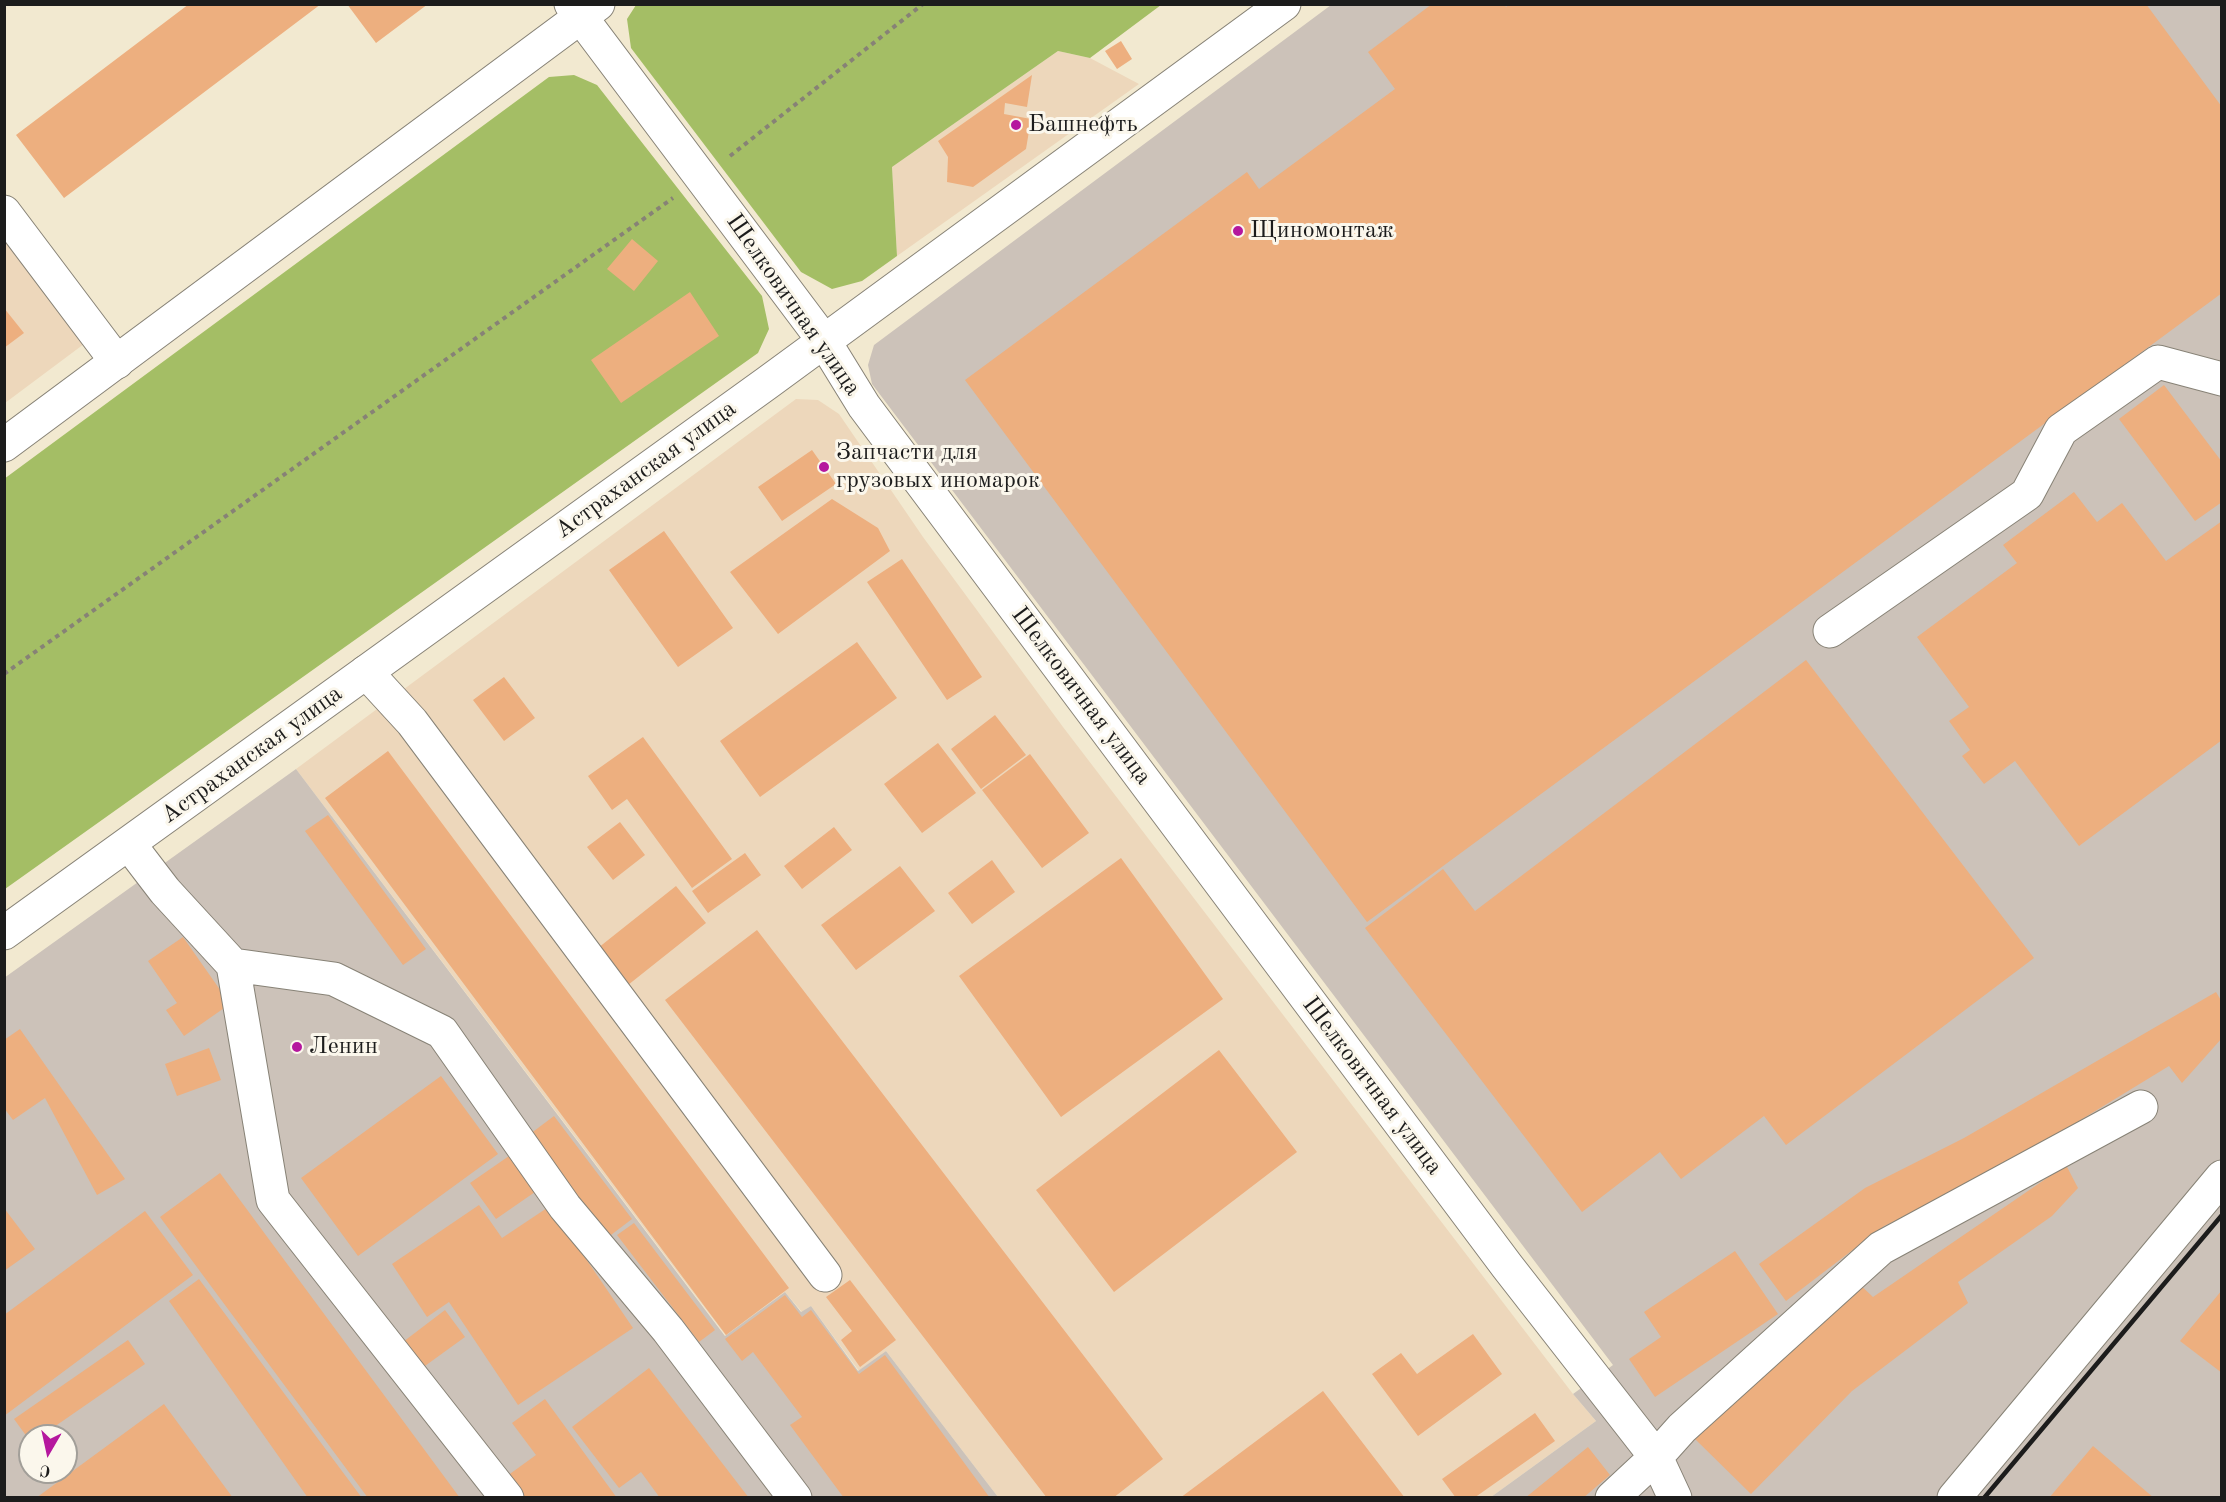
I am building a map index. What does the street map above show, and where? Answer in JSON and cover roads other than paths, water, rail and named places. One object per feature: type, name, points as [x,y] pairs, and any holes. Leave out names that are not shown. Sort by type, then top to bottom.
[{"type":"main road","name":"Астраханская улица","points":[[4,933],[824,341],[1284,4]]},
{"type":"main road","name":"Шелковичная улица","points":[[583,9],[702,178],[824,341],[864,406],[1597,1384],[1656,1457],[1675,1497]]},
{"type":"main road","points":[[4,445],[583,9]]},
{"type":"main road","points":[[4,212],[117,362]]},
{"type":"main road","points":[[1830,631],[2027,494],[2061,430],[2158,362],[2222,379]]},
{"type":"main road","points":[[366,672],[412,722],[825,1275]]},
{"type":"main road","points":[[129,844],[165,891],[233,965],[273,1200],[507,1497]]},
{"type":"main road","points":[[233,965],[334,980],[442,1032],[565,1207],[668,1330],[795,1497]]},
{"type":"main road","points":[[1612,1497],[1656,1457],[1682,1428],[1881,1248],[2141,1107]]},
{"type":"main road","points":[[1954,1497],[2222,1177]]},
{"type":"railway","points":[[1984,1498],[2222,1215]]},
{"type":"place","name":"Башнефть","points":[[1016,125]]},
{"type":"place","name":"Щиномонтаж","points":[[1238,231]]},
{"type":"place","name":"Запчасти для грузовых иномарок","points":[[824,467]]},
{"type":"place","name":"Ленин","points":[[297,1047]]}]
